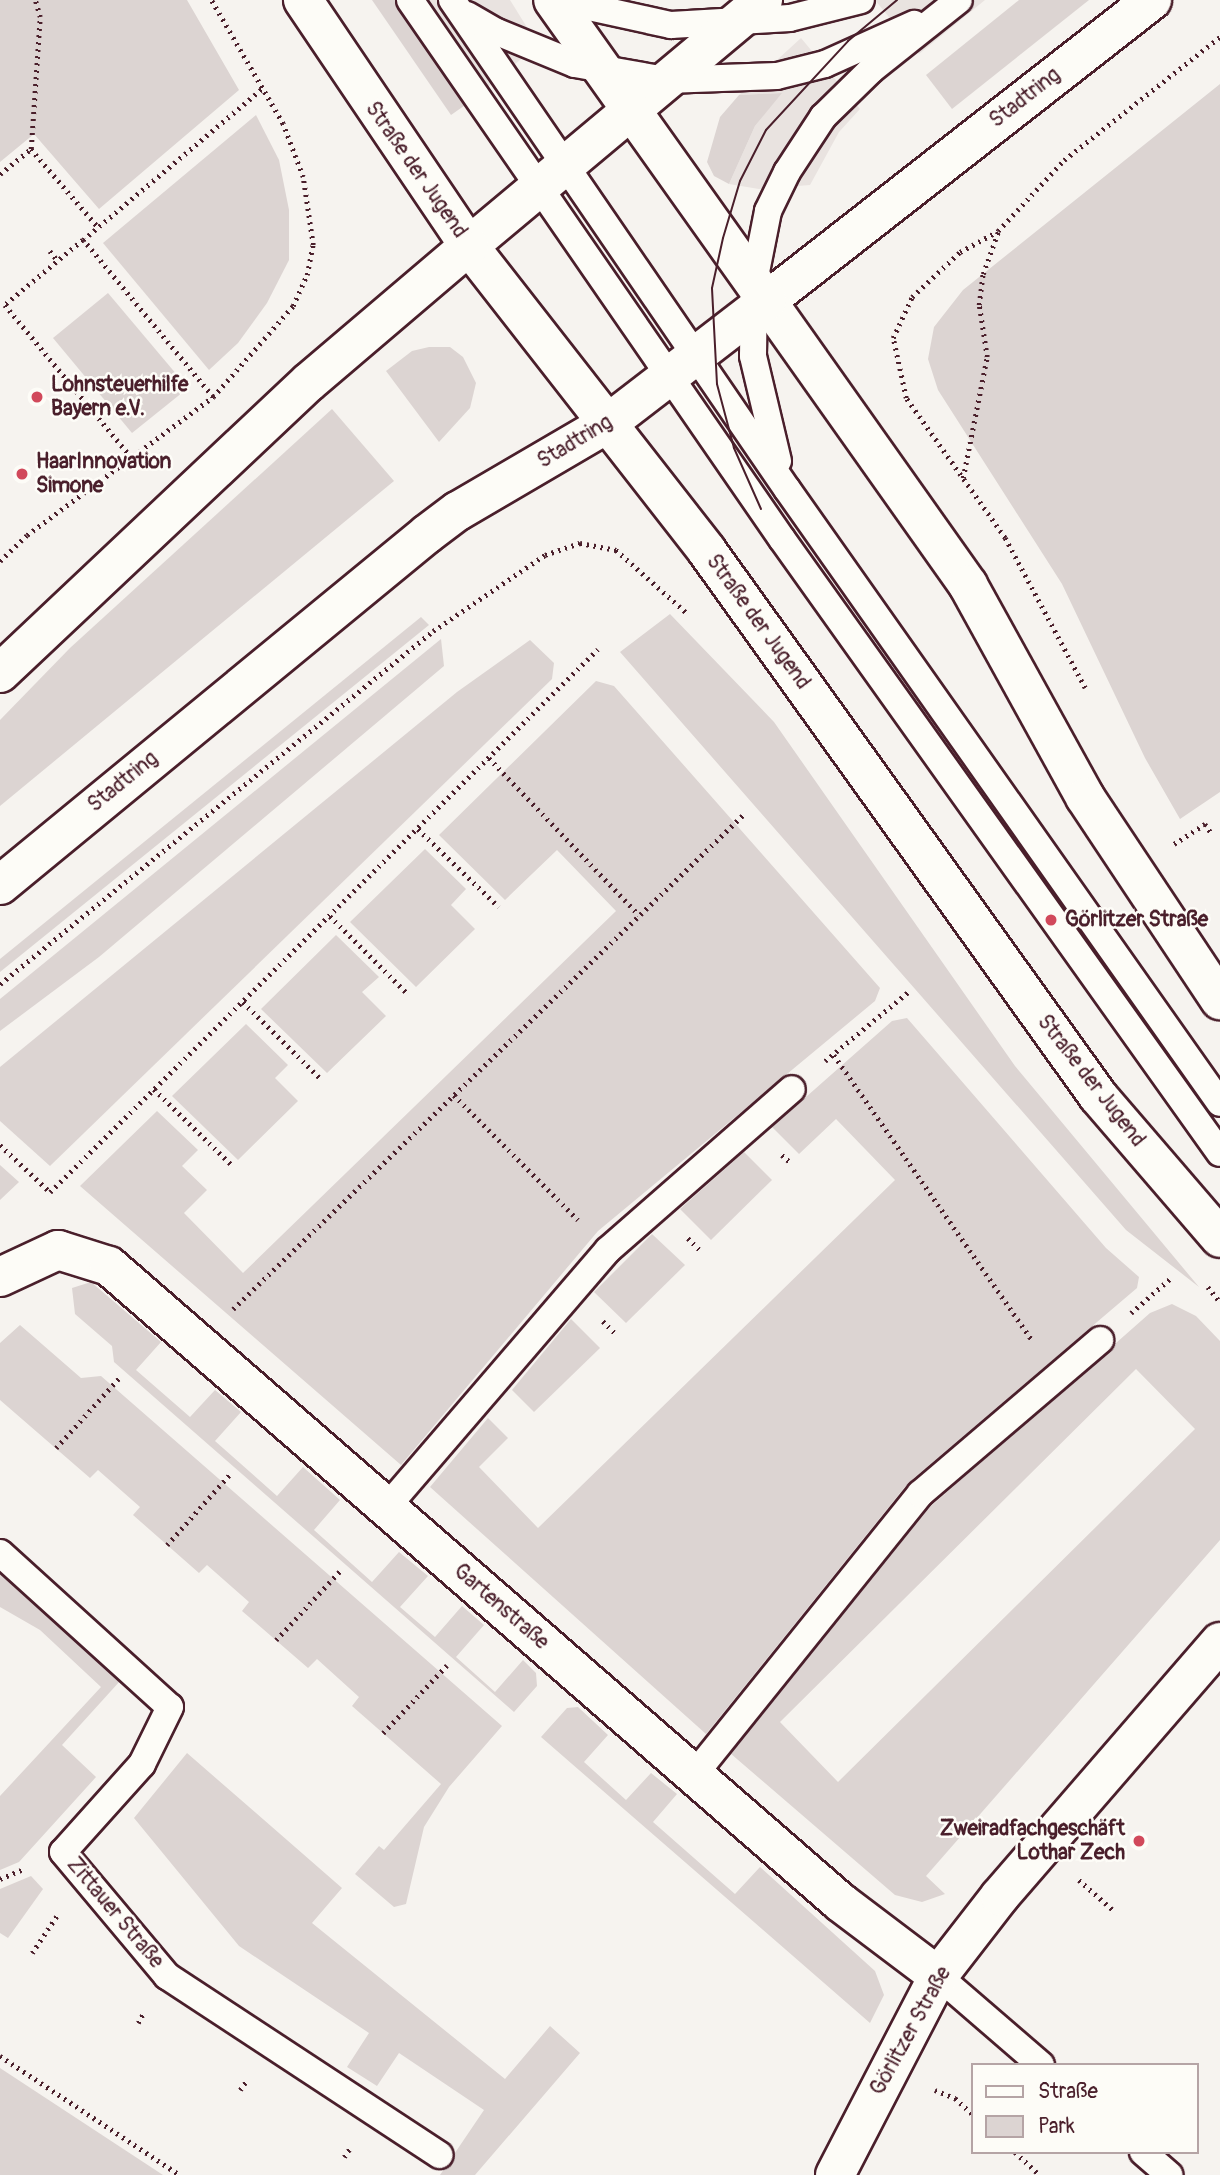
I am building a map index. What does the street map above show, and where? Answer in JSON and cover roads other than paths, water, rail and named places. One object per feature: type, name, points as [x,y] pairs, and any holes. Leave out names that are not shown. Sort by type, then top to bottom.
[{"type":"main road","name":"Straße der Jugend","points":[[303,0],[469,246],[707,551],[1098,1096],[1220,1238]]},
{"type":"main road","points":[[555,0],[757,299],[968,585],[1085,797],[1220,1000]]},
{"type":"main road","points":[[0,673],[300,391],[630,108],[763,0]]},
{"type":"main road","name":"Stadtring","points":[[0,885],[437,527],[607,424],[682,366],[757,299],[1152,0]]},
{"type":"main road","name":"Gartenstraße","points":[[0,1277],[58,1250],[110,1266],[840,1902],[938,1976]]},
{"type":"main road","name":"Görlitzer Straße","points":[[835,2175],[938,1976],[1000,1896],[1220,1642]]},
{"type":"lane","points":[[410,0],[552,177],[682,366],[787,489],[1220,1103]]},
{"type":"lane","points":[[555,0],[671,25],[733,25],[790,18],[861,0]]},
{"type":"lane","points":[[452,3],[552,177],[682,366],[1051,920],[1220,1153]]},
{"type":"lane","points":[[452,3],[538,51],[603,70],[666,80],[777,76],[825,64],[951,6]]},
{"type":"lane","points":[[787,489],[760,401],[757,299],[768,211],[823,117],[871,70],[951,6]]},
{"type":"lane","points":[[1033,841],[1051,920]]},
{"type":"lane","points":[[386,1508],[608,1250],[792,1089]]},
{"type":"lane","points":[[694,1775],[920,1494],[1100,1340]]},
{"type":"lane","name":"Zittauer Straße","points":[[0,1553],[170,1707],[142,1764],[63,1852],[167,1976],[439,2155]]},
{"type":"lane","points":[[938,1976],[1039,2063]]},
{"type":"lane","points":[[1145,2154],[1169,2175]]},
{"type":"tram line","points":[[761,509],[734,448],[717,384],[712,288],[723,238],[740,181],[766,130],[848,41],[897,0]]},
{"type":"place","name":"Lohnsteuerhilfe Bayern e.V.","points":[[37,397]]},
{"type":"place","name":"HaarInnovation Simone","points":[[22,474]]},
{"type":"place","name":"Görlitzer Straße","points":[[1051,920]]},
{"type":"place","name":"Zweiradfachgeschäft Lothar Zech","points":[[1139,1841]]}]
